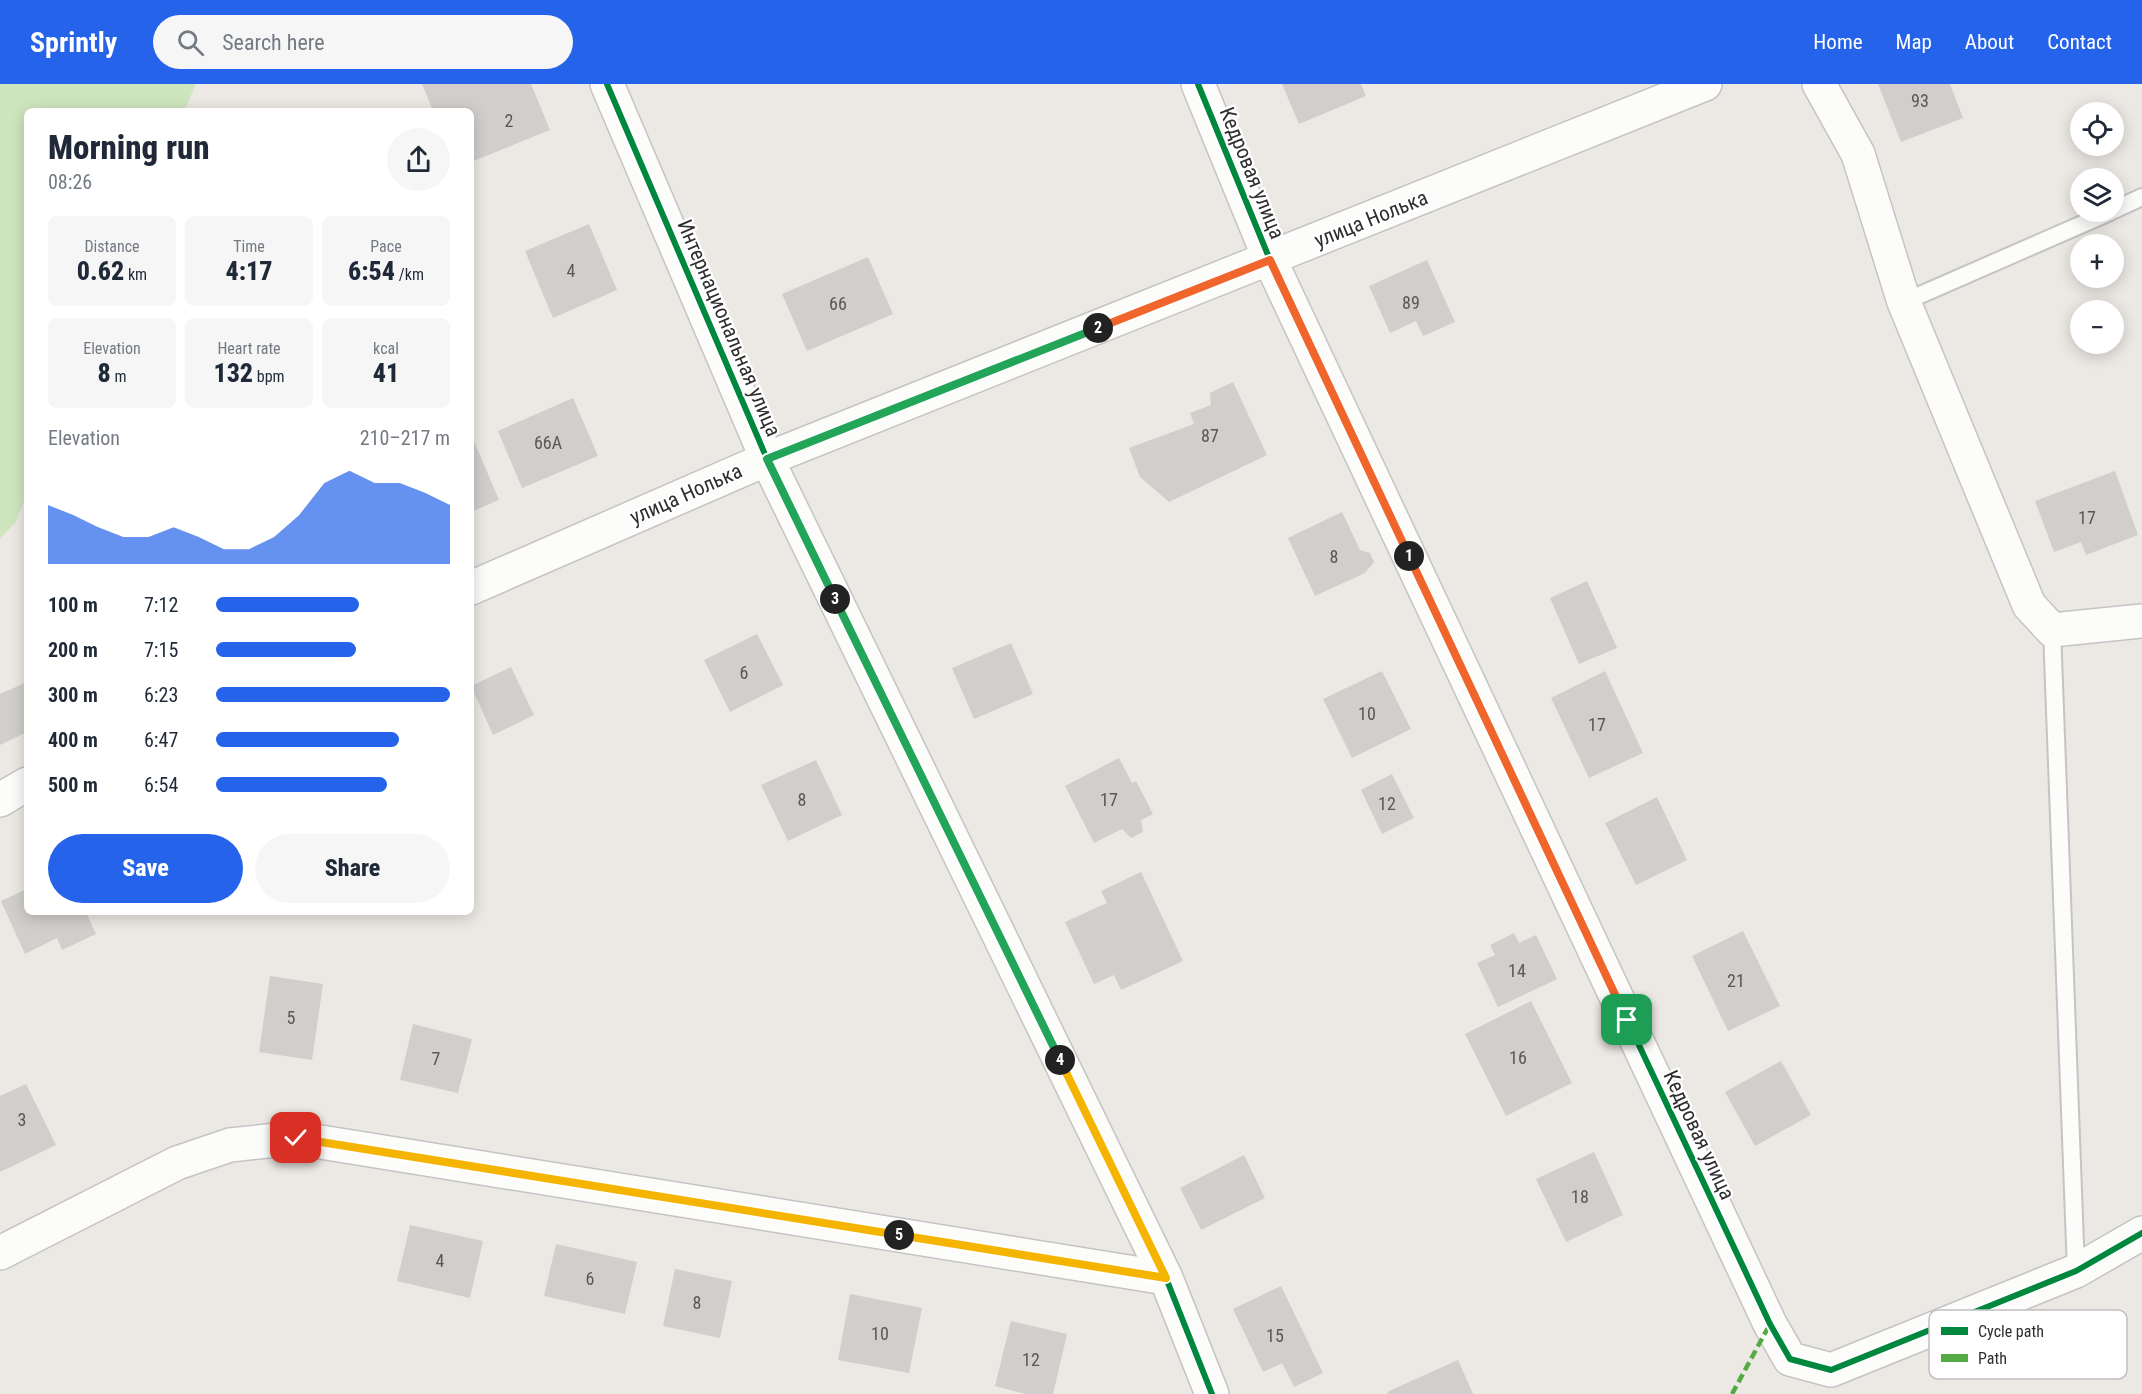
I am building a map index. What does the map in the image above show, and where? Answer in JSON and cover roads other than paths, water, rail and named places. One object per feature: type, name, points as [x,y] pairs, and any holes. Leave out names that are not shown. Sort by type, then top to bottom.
[{"type":"street","name":"Интернациональная улица","points":[[607,84],[767,459],[1166,1278],[1212,1394]]},
{"type":"street","name":"Кедровая улица","points":[[1198,84],[1270,260],[1760,1303],[1790,1359],[1830,1370],[1929,1330]]},
{"type":"street","name":"улица Нолька","points":[[474,587],[767,459],[1270,260],[1705,84]]},
{"type":"street","points":[[1819,84],[1858,154],[1904,302],[2029,605],[2052,630],[2142,621]]},
{"type":"street","points":[[0,800],[24,786]]},
{"type":"street","points":[[0,1253],[177,1163],[230,1145],[296,1138],[1166,1278]]},
{"type":"street","name":"Кедровая улица","points":[[1979,1310],[2076,1271],[2142,1233]]},
{"type":"lane","points":[[2124,205],[2142,197]]},
{"type":"lane","points":[[1904,302],[2087,222]]},
{"type":"lane","points":[[2052,630],[2076,1271]]}]
